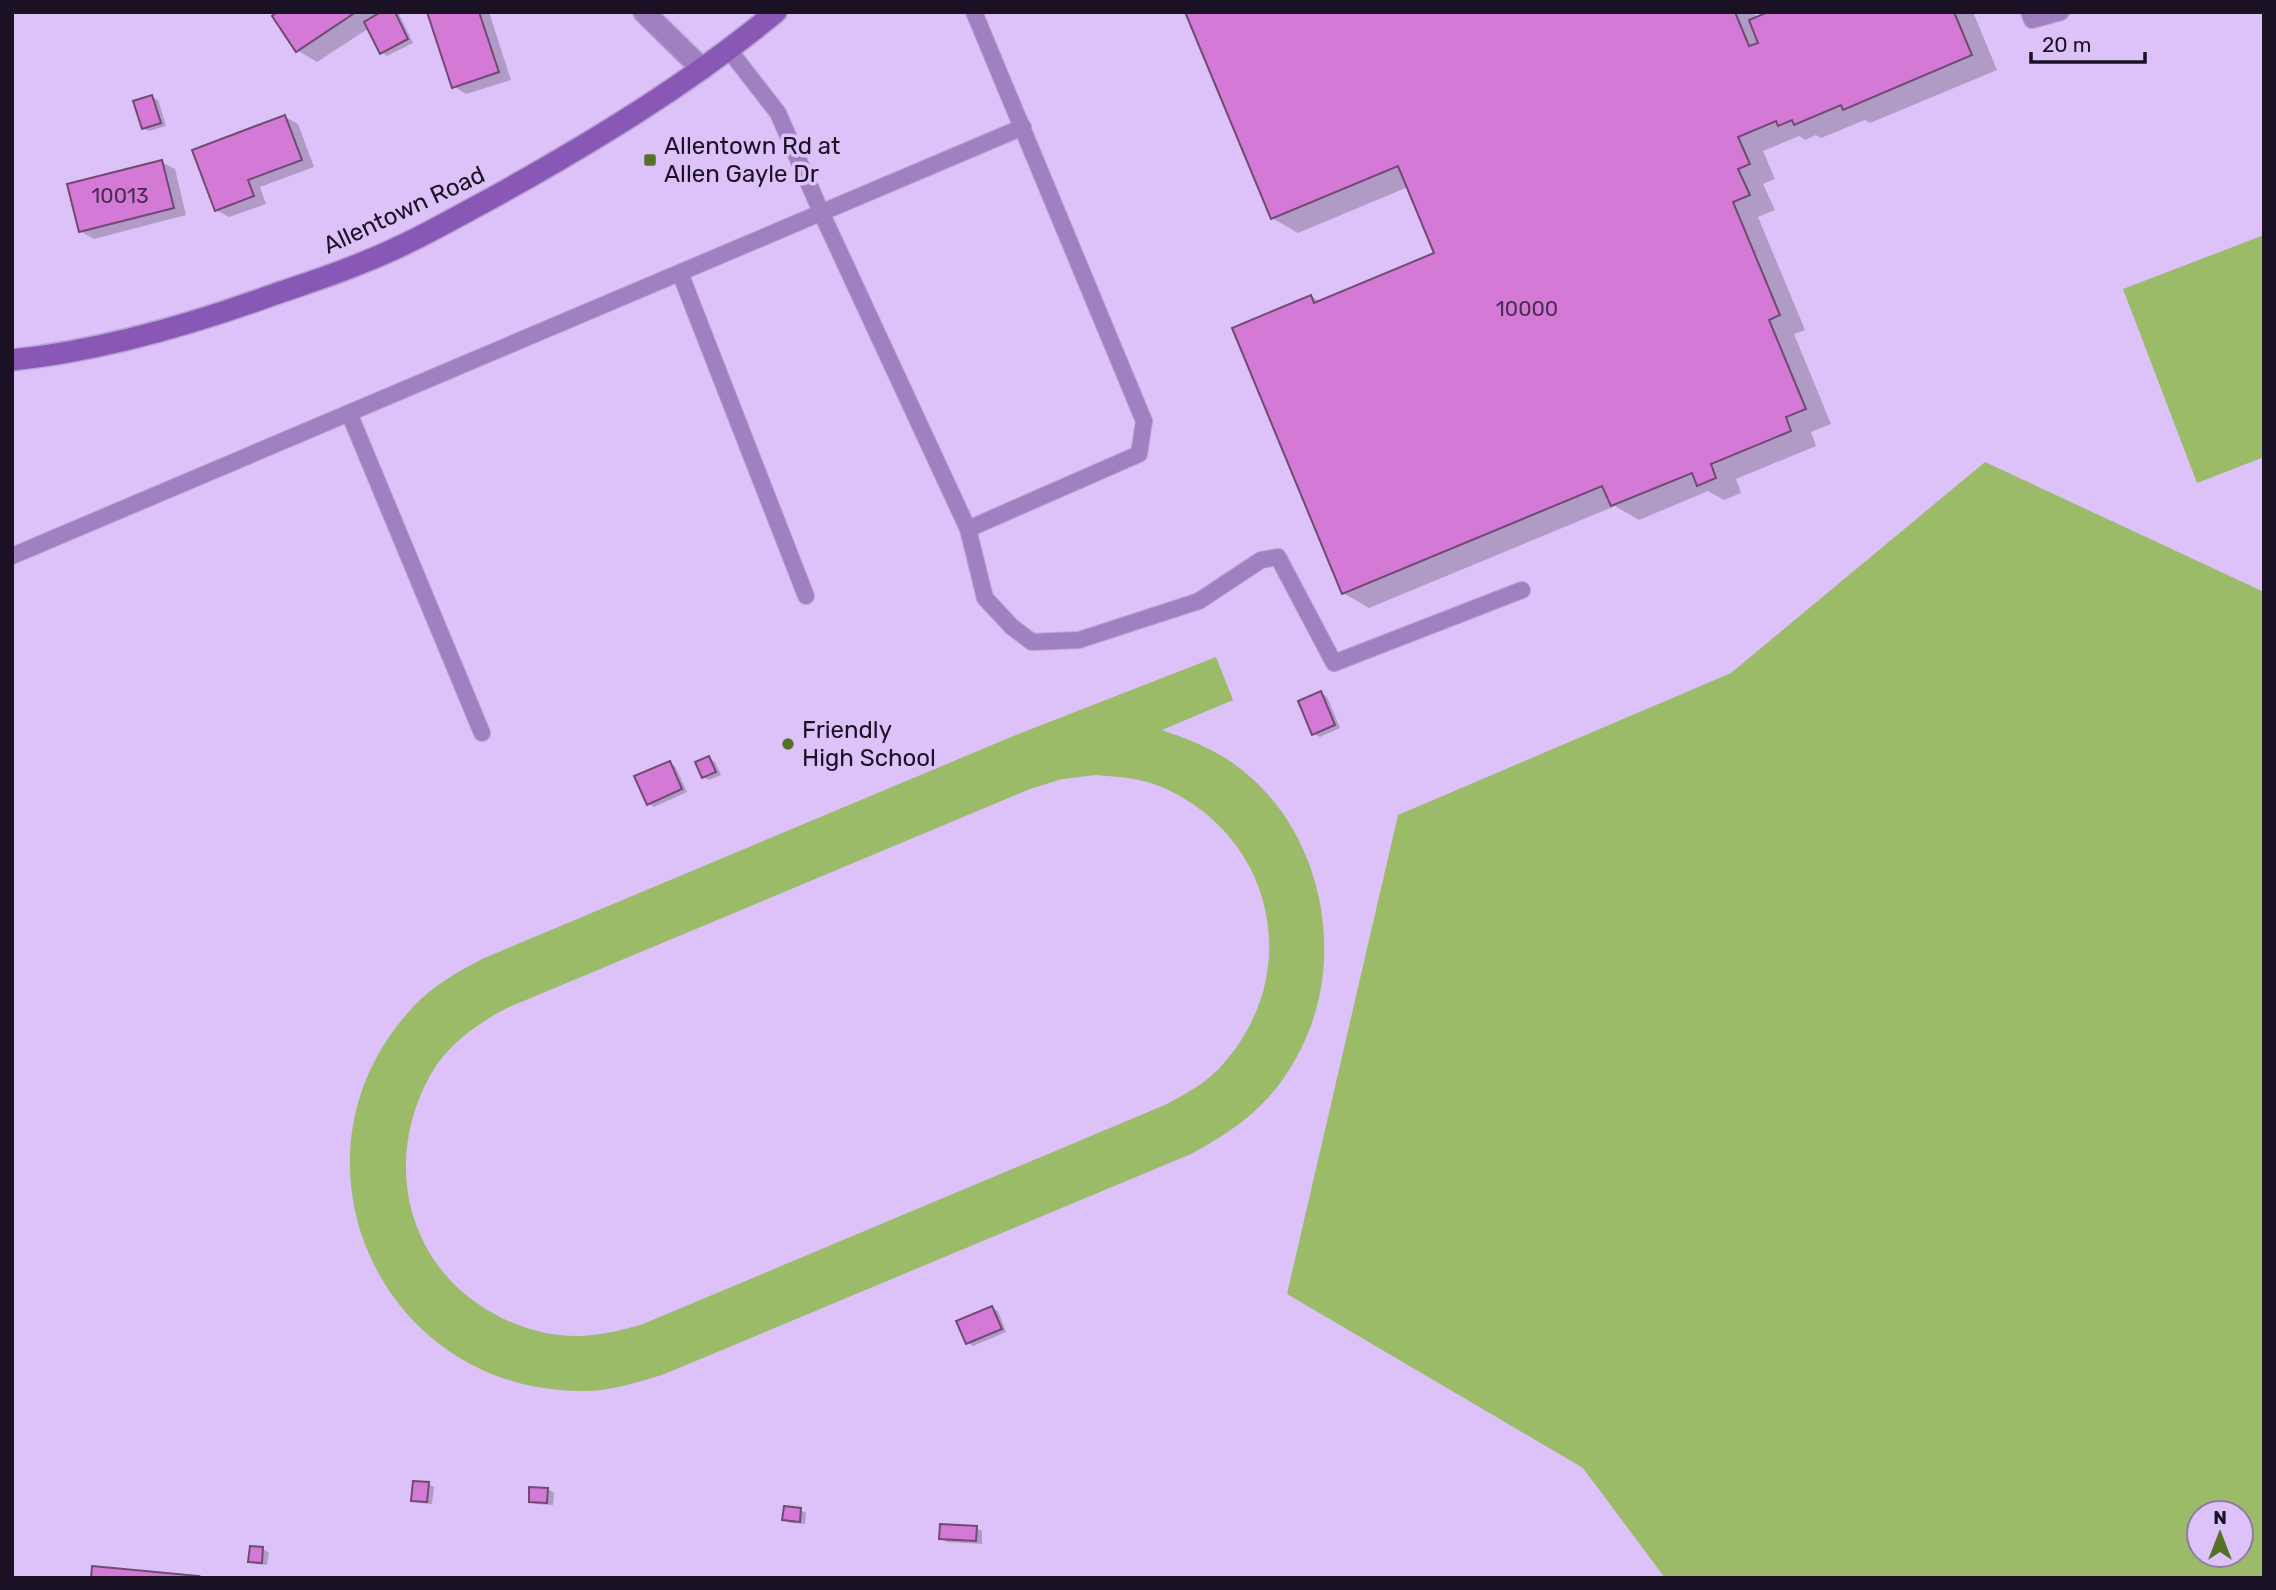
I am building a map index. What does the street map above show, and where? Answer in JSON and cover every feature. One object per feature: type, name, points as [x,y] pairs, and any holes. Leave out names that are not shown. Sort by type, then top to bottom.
[{"type":"main road","name":"Allentown Road","points":[[12,360],[152,333],[212,317],[366,262],[545,169],[702,69],[776,12]]},
{"type":"street","points":[[644,12],[702,69]]},
{"type":"lane","points":[[968,528],[1139,454],[1144,421],[975,12]]},
{"type":"lane","points":[[2029,12],[2032,20],[2061,12]]},
{"type":"lane","points":[[729,50],[778,113],[821,212],[968,528],[985,598],[1012,627],[1032,642],[1079,640],[1199,601],[1261,560],[1278,557],[1334,663],[1522,590]]},
{"type":"lane","points":[[12,556],[1023,127]]},
{"type":"lane","points":[[680,272],[806,596]]},
{"type":"lane","points":[[349,413],[482,733]]},
{"type":"green space","points":[[2264,235],[2264,457],[2197,483],[2123,289]]},
{"type":"green space","points":[[1985,462],[2264,592],[2264,1578],[1665,1578],[1583,1468],[1287,1294],[1398,815],[1731,673]]},
{"type":"green space","points":[[1216,657],[1233,700],[1162,730],[1220,755],[1250,776],[1275,803],[1295,833],[1310,866],[1320,902],[1324,938],[1323,974],[1316,1010],[1307,1036],[1287,1073],[1270,1096],[1252,1113],[1191,1154],[662,1375],[621,1386],[579,1391],[508,1380],[449,1351],[402,1308],[369,1254],[352,1193],[352,1129],[372,1066],[420,999],[482,959],[1011,737]],"holes":[[[1096,775],[1147,782],[1164,788],[1202,810],[1231,839],[1253,873],[1266,911],[1269,950],[1264,990],[1248,1028],[1223,1064],[1204,1082],[1167,1104],[628,1328],[581,1336],[549,1334],[517,1325],[467,1296],[442,1271],[424,1242],[412,1210],[406,1177],[408,1142],[416,1108],[431,1074],[446,1053],[474,1028],[507,1008],[1030,789],[1062,779]]]},
{"type":"building","points":[[277,12],[356,12],[296,52],[272,16]]},
{"type":"building","points":[[381,12],[395,12],[408,39],[380,54],[364,22]]},
{"type":"building","points":[[427,12],[479,12],[499,72],[452,88]]},
{"type":"building","points":[[1185,12],[1735,12],[1749,46],[1758,43],[1749,20],[1768,12],[1954,12],[1972,55],[1843,110],[1841,105],[1794,125],[1792,120],[1778,126],[1776,121],[1738,137],[1750,164],[1738,169],[1750,195],[1733,202],[1780,315],[1769,320],[1806,409],[1786,417],[1791,431],[1711,464],[1716,478],[1697,486],[1692,473],[1611,506],[1602,486],[1342,594],[1232,328],[1311,295],[1314,303],[1434,253],[1398,166],[1271,219]]},
{"type":"building","points":[[152,95],[161,123],[142,129],[133,101]]},
{"type":"building","points":[[285,115],[302,160],[248,180],[254,196],[215,211],[192,150]]},
{"type":"building","points":[[162,160],[174,208],[79,232],[67,184]]},
{"type":"building","points":[[1321,691],[1335,725],[1312,735],[1298,701]]},
{"type":"building","points":[[709,756],[716,772],[702,778],[695,762]]},
{"type":"building","points":[[670,761],[682,789],[647,805],[634,776]]},
{"type":"building","points":[[992,1306],[1002,1329],[966,1344],[956,1321]]},
{"type":"building","points":[[413,1481],[429,1482],[427,1502],[411,1501]]},
{"type":"building","points":[[529,1487],[548,1488],[547,1503],[529,1502]]},
{"type":"building","points":[[784,1506],[801,1508],[800,1522],[782,1520]]},
{"type":"building","points":[[940,1524],[977,1526],[976,1541],[939,1539]]},
{"type":"building","points":[[250,1546],[263,1547],[262,1563],[248,1562]]},
{"type":"building","points":[[92,1566],[199,1576],[91,1578]]},
{"type":"place","name":"Allentown Rd at Allen Gayle Dr","points":[[650,160]]},
{"type":"place","name":"Friendly High School","points":[[788,744]]}]
